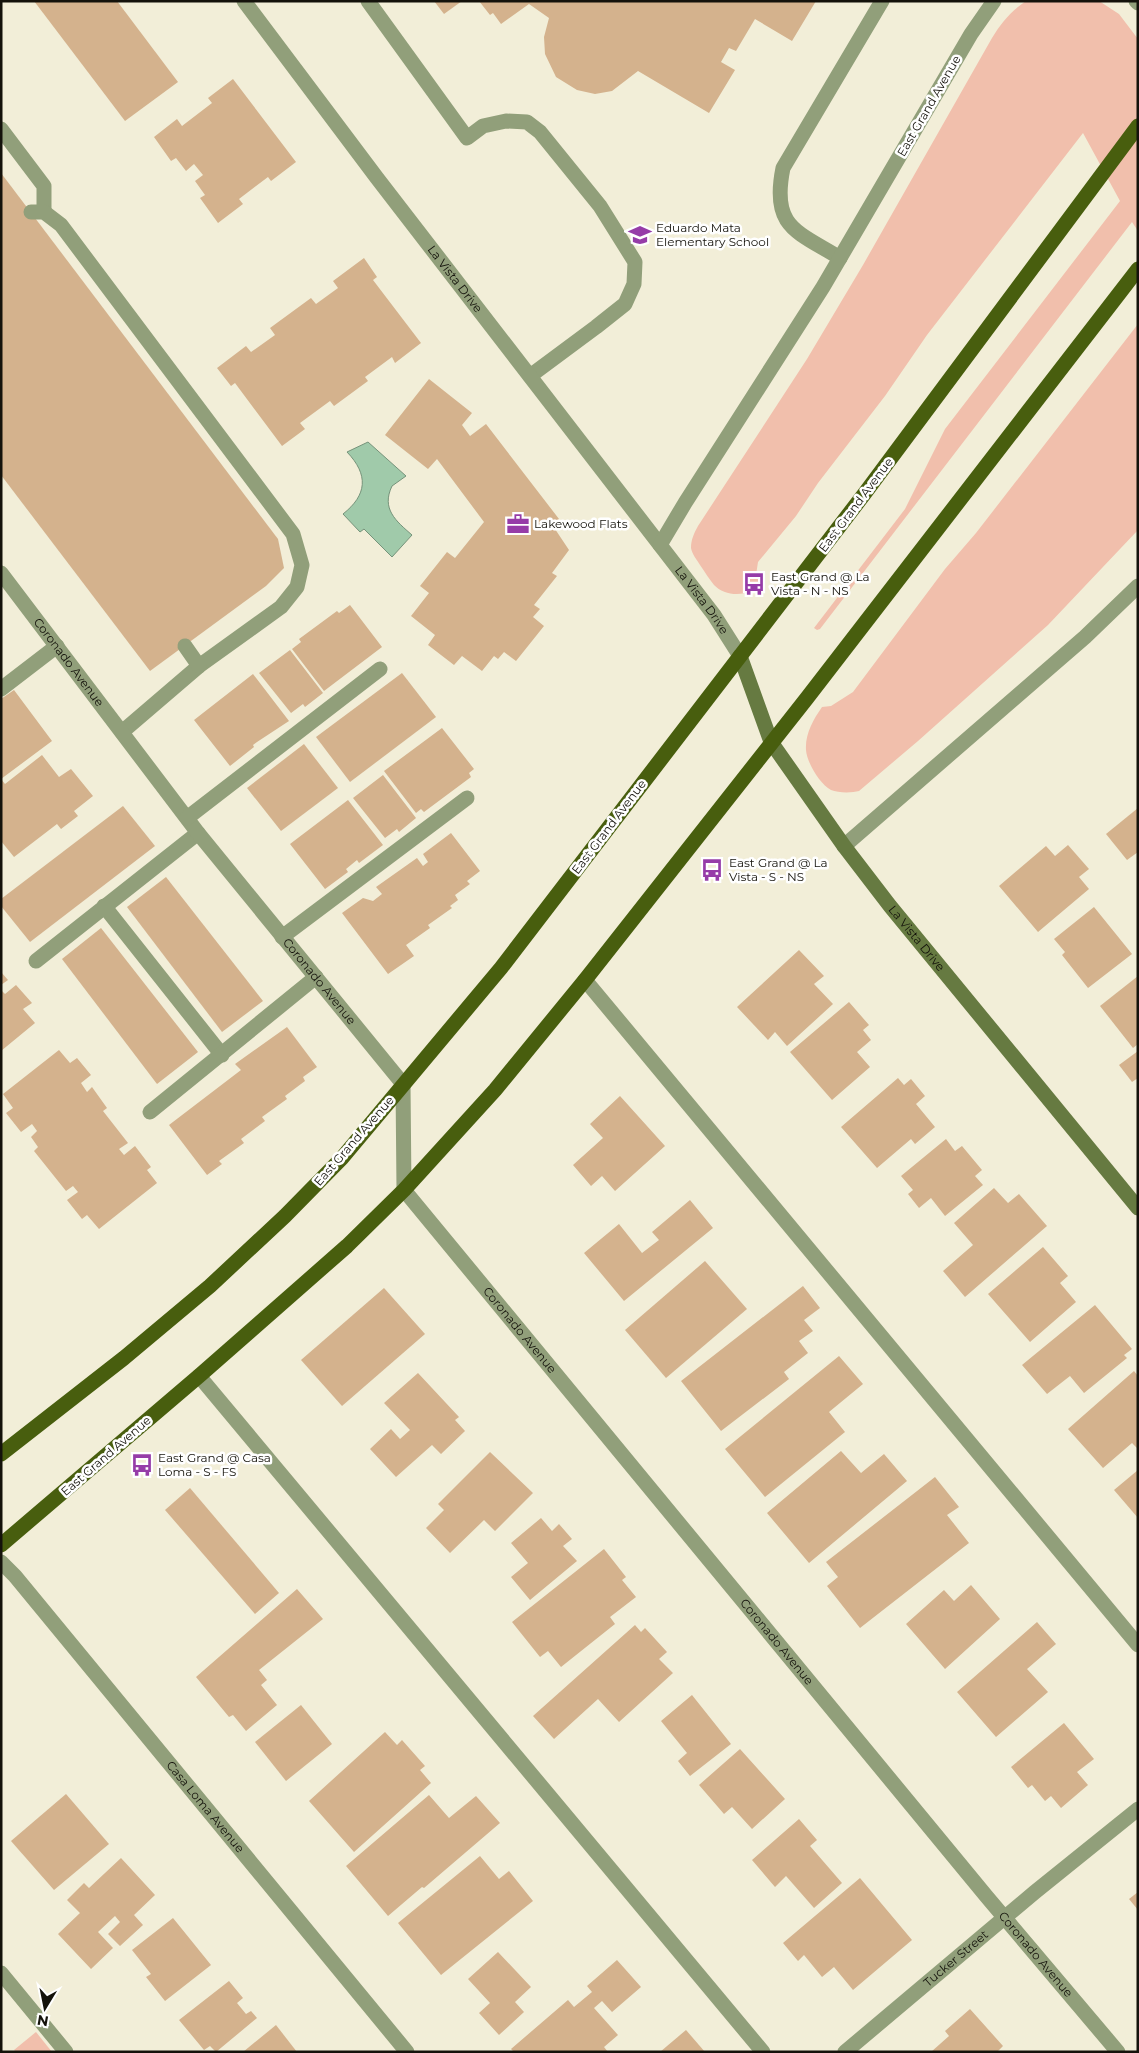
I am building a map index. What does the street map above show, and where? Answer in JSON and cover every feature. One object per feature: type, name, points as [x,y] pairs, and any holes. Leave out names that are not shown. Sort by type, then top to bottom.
[{"type":"main road","name":"East Grand Avenue","points":[[1,1454],[124,1358],[210,1286],[285,1216],[342,1158],[501,968],[865,493],[1138,126]]},
{"type":"main road","name":"East Grand Avenue","points":[[1,1545],[199,1376],[347,1246],[404,1190],[495,1090],[585,980],[772,742],[1138,268]]},
{"type":"street","name":"La Vista Drive","points":[[244,1],[714,616],[740,656],[772,742],[844,846],[890,906],[1138,1208]]},
{"type":"street","points":[[368,1],[467,138],[483,126],[506,121],[527,122],[540,132],[600,206],[635,262],[634,284],[624,304],[530,376]]},
{"type":"street","points":[[840,258],[794,230],[785,218],[779,204],[779,186],[783,168],[882,1]]},
{"type":"street","name":"East Grand Avenue","points":[[660,545],[675,518],[823,287],[971,34],[993,2]]},
{"type":"street","points":[[1,129],[44,186],[38,212],[61,224],[293,534],[302,565],[296,587],[281,607],[199,666],[122,732]]},
{"type":"street","name":"Coronado Avenue","points":[[1,573],[198,833],[403,1084]]},
{"type":"street","points":[[844,846],[1086,637],[1138,586]]},
{"type":"street","points":[[1,689],[57,646]]},
{"type":"street","points":[[185,646],[199,666]]},
{"type":"street","points":[[187,818],[380,669]]},
{"type":"street","points":[[282,937],[467,798]]},
{"type":"street","points":[[36,961],[198,833]]},
{"type":"street","points":[[104,906],[222,1055]]},
{"type":"street","points":[[150,1112],[316,977]]},
{"type":"street","points":[[585,980],[1138,1645]]},
{"type":"street","points":[[403,1084],[404,1190]]},
{"type":"street","name":"Coronado Avenue","points":[[404,1190],[1005,1918],[1118,2052]]},
{"type":"street","points":[[199,1376],[763,2052]]},
{"type":"street","name":"Casa Loma Avenue","points":[[1,1562],[15,1576],[407,2052]]},
{"type":"street","name":"Tucker Street","points":[[845,2052],[1138,1809]]},
{"type":"street","points":[[1,1973],[66,2052]]},
{"type":"shaded area","points":[[1026,1],[1099,1],[1119,14],[1138,39],[1138,231],[1132,222],[820,629],[814,628],[905,509],[945,429],[1120,201],[1083,133],[927,335],[885,396],[818,483],[796,516],[758,562],[756,575],[762,582],[758,587],[746,593],[732,594],[719,589],[710,580],[692,550],[692,539],[697,529],[807,359],[863,265],[992,38],[1007,18]]},
{"type":"shaded area","points":[[1138,324],[1138,530],[1048,625],[859,791],[837,792],[831,790],[815,773],[806,750],[808,733],[822,707],[831,706],[853,692],[945,569],[976,533]]},
{"type":"shaded area","points":[[368,442],[406,476],[392,486],[388,501],[392,514],[412,535],[392,557],[364,529],[360,532],[343,514],[357,500],[362,484],[359,469],[347,452]]},
{"type":"shaded area","points":[[36,2032],[52,2052],[16,2052],[14,2050]]},
{"type":"building","points":[[34,1],[117,1],[178,82],[125,121]]},
{"type":"building","points":[[434,1],[462,1],[444,14]]},
{"type":"building","points":[[479,1],[816,1],[792,41],[755,19],[736,51],[729,48],[721,62],[735,70],[709,113],[638,71],[612,91],[595,94],[577,90],[556,77],[545,54],[544,37],[549,18],[529,4],[501,24],[493,13],[490,15]]},
{"type":"building","points":[[233,79],[296,162],[271,181],[268,177],[239,199],[243,204],[218,223],[200,198],[205,195],[195,181],[203,175],[194,164],[186,171],[176,158],[171,161],[154,137],[177,119],[182,126],[212,103],[208,98]]},
{"type":"building","points":[[1,173],[278,539],[284,568],[266,586],[150,671],[1,475]]},
{"type":"building","points":[[364,258],[377,277],[373,280],[421,343],[395,363],[392,357],[365,377],[368,381],[334,406],[330,401],[300,423],[305,429],[282,446],[235,383],[231,386],[217,368],[246,346],[251,352],[275,335],[270,328],[311,298],[316,304],[338,288],[333,281]]},
{"type":"building","name":"Lakewood Flats","points":[[429,379],[472,413],[462,425],[470,436],[486,424],[559,519],[553,526],[569,550],[552,573],[557,576],[534,605],[540,609],[533,617],[544,626],[516,661],[504,652],[498,659],[494,656],[482,671],[462,656],[454,665],[428,645],[435,635],[411,616],[429,593],[420,586],[447,552],[455,558],[484,522],[437,459],[428,469],[385,435]]},
{"type":"building","points":[[350,605],[382,647],[324,691],[292,649],[301,642],[299,639],[337,611],[339,613]]},
{"type":"building","points":[[290,650],[323,693],[305,707],[303,704],[291,713],[259,673]]},
{"type":"building","points":[[402,673],[436,717],[350,782],[316,737]]},
{"type":"building","points":[[253,674],[289,721],[253,745],[254,747],[230,766],[194,720]]},
{"type":"building","points":[[14,690],[52,741],[1,779],[1,699]]},
{"type":"building","points":[[442,728],[474,769],[469,773],[471,777],[424,812],[421,809],[416,813],[384,771]]},
{"type":"building","points":[[304,744],[338,788],[281,831],[247,788]]},
{"type":"building","points":[[42,755],[59,777],[71,769],[93,796],[74,811],[78,816],[61,829],[57,824],[14,857],[1,841],[1,779],[5,784]]},
{"type":"building","points":[[383,775],[416,818],[399,832],[397,829],[385,838],[353,798]]},
{"type":"building","points":[[348,800],[383,845],[359,863],[357,860],[346,869],[348,872],[325,889],[290,844]]},
{"type":"building","points":[[123,806],[155,846],[30,942],[1,906],[1,899]]},
{"type":"building","points":[[1138,808],[1138,852],[1127,860],[1106,834]]},
{"type":"building","points":[[451,833],[480,871],[467,881],[470,884],[455,895],[458,900],[450,906],[452,908],[428,925],[430,928],[406,945],[414,956],[388,974],[342,913],[363,898],[373,901],[382,894],[376,887],[417,858],[423,866],[428,862],[423,854]]},
{"type":"building","points":[[1068,845],[1089,869],[1079,877],[1089,889],[1038,932],[999,886],[1046,846],[1055,856]]},
{"type":"building","points":[[166,877],[263,1001],[222,1032],[127,907]]},
{"type":"building","points":[[1094,907],[1132,954],[1088,988],[1062,955],[1065,952],[1054,939]]},
{"type":"building","points":[[101,928],[198,1052],[157,1084],[62,959]]},
{"type":"building","points":[[799,950],[824,976],[814,984],[833,1004],[787,1046],[775,1032],[768,1040],[737,1007]]},
{"type":"building","points":[[1,972],[8,980],[1,985]]},
{"type":"building","points":[[1138,976],[1138,1044],[1133,1048],[1100,1006]]},
{"type":"building","points":[[16,985],[32,1003],[23,1009],[35,1023],[1,1051],[1,990],[5,994]]},
{"type":"building","points":[[849,1002],[869,1025],[863,1030],[871,1040],[857,1052],[870,1067],[832,1100],[790,1052]]},
{"type":"building","points":[[287,1027],[317,1067],[303,1077],[305,1081],[285,1096],[287,1099],[262,1117],[265,1121],[241,1139],[244,1143],[219,1161],[222,1164],[207,1175],[169,1125],[241,1070],[235,1064]]},
{"type":"building","points":[[59,1050],[70,1063],[77,1058],[91,1075],[81,1083],[87,1092],[92,1087],[107,1108],[103,1111],[128,1143],[119,1149],[124,1155],[135,1146],[151,1167],[147,1170],[157,1183],[99,1229],[87,1215],[82,1219],[67,1200],[78,1192],[73,1186],[66,1191],[34,1151],[38,1147],[31,1137],[37,1131],[32,1124],[21,1132],[6,1113],[13,1108],[3,1094]]},
{"type":"building","points":[[1138,1051],[1138,1078],[1132,1082],[1119,1065]]},
{"type":"building","points":[[898,1078],[904,1085],[911,1079],[925,1096],[916,1104],[935,1127],[915,1144],[911,1139],[877,1168],[841,1127]]},
{"type":"building","points":[[620,1096],[665,1146],[615,1191],[602,1176],[591,1186],[573,1165],[603,1138],[590,1124]]},
{"type":"building","points":[[946,1139],[955,1151],[962,1146],[982,1170],[975,1176],[983,1185],[945,1216],[931,1198],[919,1208],[908,1194],[913,1190],[901,1176]]},
{"type":"building","points":[[994,1188],[1008,1203],[1019,1194],[1047,1226],[965,1297],[943,1271],[973,1245],[954,1223]]},
{"type":"building","points":[[690,1200],[713,1228],[624,1301],[584,1253],[619,1224],[642,1253],[659,1240],[652,1232]]},
{"type":"building","points":[[1043,1247],[1068,1276],[1060,1283],[1076,1302],[1030,1342],[988,1294]]},
{"type":"building","points":[[705,1261],[747,1309],[666,1378],[625,1330]]},
{"type":"building","points":[[803,1286],[820,1308],[804,1320],[813,1331],[799,1341],[808,1353],[784,1372],[789,1379],[721,1431],[681,1381]]},
{"type":"building","points":[[384,1288],[425,1334],[342,1406],[301,1360]]},
{"type":"building","points":[[1095,1305],[1132,1349],[1124,1355],[1127,1358],[1084,1393],[1070,1376],[1047,1394],[1022,1365]]},
{"type":"building","points":[[839,1356],[863,1384],[829,1412],[845,1432],[765,1497],[725,1449]]},
{"type":"building","points":[[1134,1371],[1138,1376],[1138,1449],[1132,1443],[1103,1468],[1068,1429]]},
{"type":"building","points":[[418,1373],[459,1417],[455,1420],[465,1431],[441,1454],[432,1445],[396,1477],[370,1449],[391,1429],[400,1439],[410,1430],[384,1403]]},
{"type":"building","points":[[841,1451],[861,1473],[884,1454],[907,1481],[809,1563],[767,1513]]},
{"type":"building","points":[[490,1452],[533,1493],[495,1531],[484,1520],[450,1553],[426,1528],[444,1510],[438,1504]]},
{"type":"building","points":[[1138,1470],[1138,1518],[1114,1490]]},
{"type":"building","points":[[935,1477],[959,1507],[947,1515],[969,1543],[860,1628],[827,1586],[838,1577],[826,1562]]},
{"type":"building","points":[[190,1488],[279,1593],[255,1614],[165,1510]]},
{"type":"building","points":[[541,1518],[552,1531],[559,1524],[572,1539],[563,1546],[577,1561],[530,1600],[511,1577],[528,1563],[511,1543]]},
{"type":"building","points":[[604,1549],[626,1577],[622,1580],[636,1597],[610,1617],[615,1624],[561,1667],[548,1651],[540,1657],[512,1622]]},
{"type":"building","points":[[971,1585],[1000,1619],[945,1669],[906,1624],[944,1590],[954,1601]]},
{"type":"building","points":[[297,1589],[323,1619],[259,1670],[267,1680],[261,1685],[277,1705],[246,1731],[233,1715],[229,1717],[196,1677]]},
{"type":"building","points":[[1037,1622],[1056,1644],[1027,1669],[1048,1692],[996,1737],[957,1692]]},
{"type":"building","points":[[635,1625],[641,1632],[645,1628],[667,1652],[659,1659],[673,1673],[619,1722],[598,1699],[554,1739],[533,1716]]},
{"type":"building","points":[[692,1695],[731,1744],[690,1776],[678,1761],[687,1753],[661,1721]]},
{"type":"building","points":[[301,1705],[332,1744],[286,1781],[255,1742]]},
{"type":"building","points":[[1064,1723],[1094,1759],[1077,1772],[1088,1785],[1061,1808],[1051,1796],[1045,1801],[1032,1785],[1028,1788],[1011,1767]]},
{"type":"building","points":[[385,1732],[397,1745],[402,1740],[425,1766],[420,1770],[431,1783],[354,1852],[309,1801]]},
{"type":"building","points":[[740,1749],[785,1799],[752,1829],[732,1807],[724,1814],[699,1785]]},
{"type":"building","points":[[66,1794],[109,1844],[54,1890],[11,1841]]},
{"type":"building","points":[[429,1795],[449,1818],[476,1796],[500,1823],[388,1916],[346,1866]]},
{"type":"building","points":[[799,1819],[817,1840],[810,1846],[842,1883],[814,1908],[786,1876],[775,1887],[752,1860]]},
{"type":"building","points":[[480,1856],[499,1879],[509,1871],[533,1901],[441,1975],[398,1923]]},
{"type":"building","points":[[121,1858],[155,1895],[134,1915],[143,1925],[120,1946],[108,1934],[120,1922],[115,1916],[98,1932],[113,1948],[91,1969],[58,1934],[80,1913],[67,1900],[84,1883],[89,1888]]},
{"type":"building","points":[[860,1878],[912,1940],[853,1990],[834,1967],[822,1977],[804,1955],[798,1961],[783,1943]]},
{"type":"building","points":[[1138,1892],[1138,1910],[1129,1899]]},
{"type":"building","points":[[173,1918],[211,1965],[165,2001],[146,1977],[151,1974],[132,1950]]},
{"type":"building","points":[[498,1952],[531,1987],[515,2002],[524,2012],[499,2035],[479,2013],[490,2003],[468,1979]]},
{"type":"building","points":[[617,1960],[641,1987],[612,2012],[602,2001],[594,2008],[618,2035],[604,2047],[608,2052],[514,2052],[511,2049],[568,2000],[574,2007],[592,1992],[587,1986]]},
{"type":"building","points":[[229,1981],[243,1998],[237,2003],[246,2014],[251,2011],[257,2018],[216,2052],[210,2046],[204,2050],[179,2020]]},
{"type":"building","points":[[970,2009],[1003,2046],[997,2052],[931,2052],[949,2036],[945,2031]]},
{"type":"building","points":[[276,2025],[297,2052],[243,2052]]},
{"type":"building","points":[[686,2030],[705,2052],[660,2052]]},
{"type":"place","name":"Eduardo Mata Elementary School","points":[[640,235]]},
{"type":"place","name":"Lakewood Flats","points":[[518,524]]},
{"type":"place","name":"East Grand @ La Vista - N - NS","points":[[754,584]]},
{"type":"place","name":"East Grand @ La Vista - S - NS","points":[[712,870]]},
{"type":"place","name":"East Grand @ Casa Loma - S - FS","points":[[142,1465]]}]
